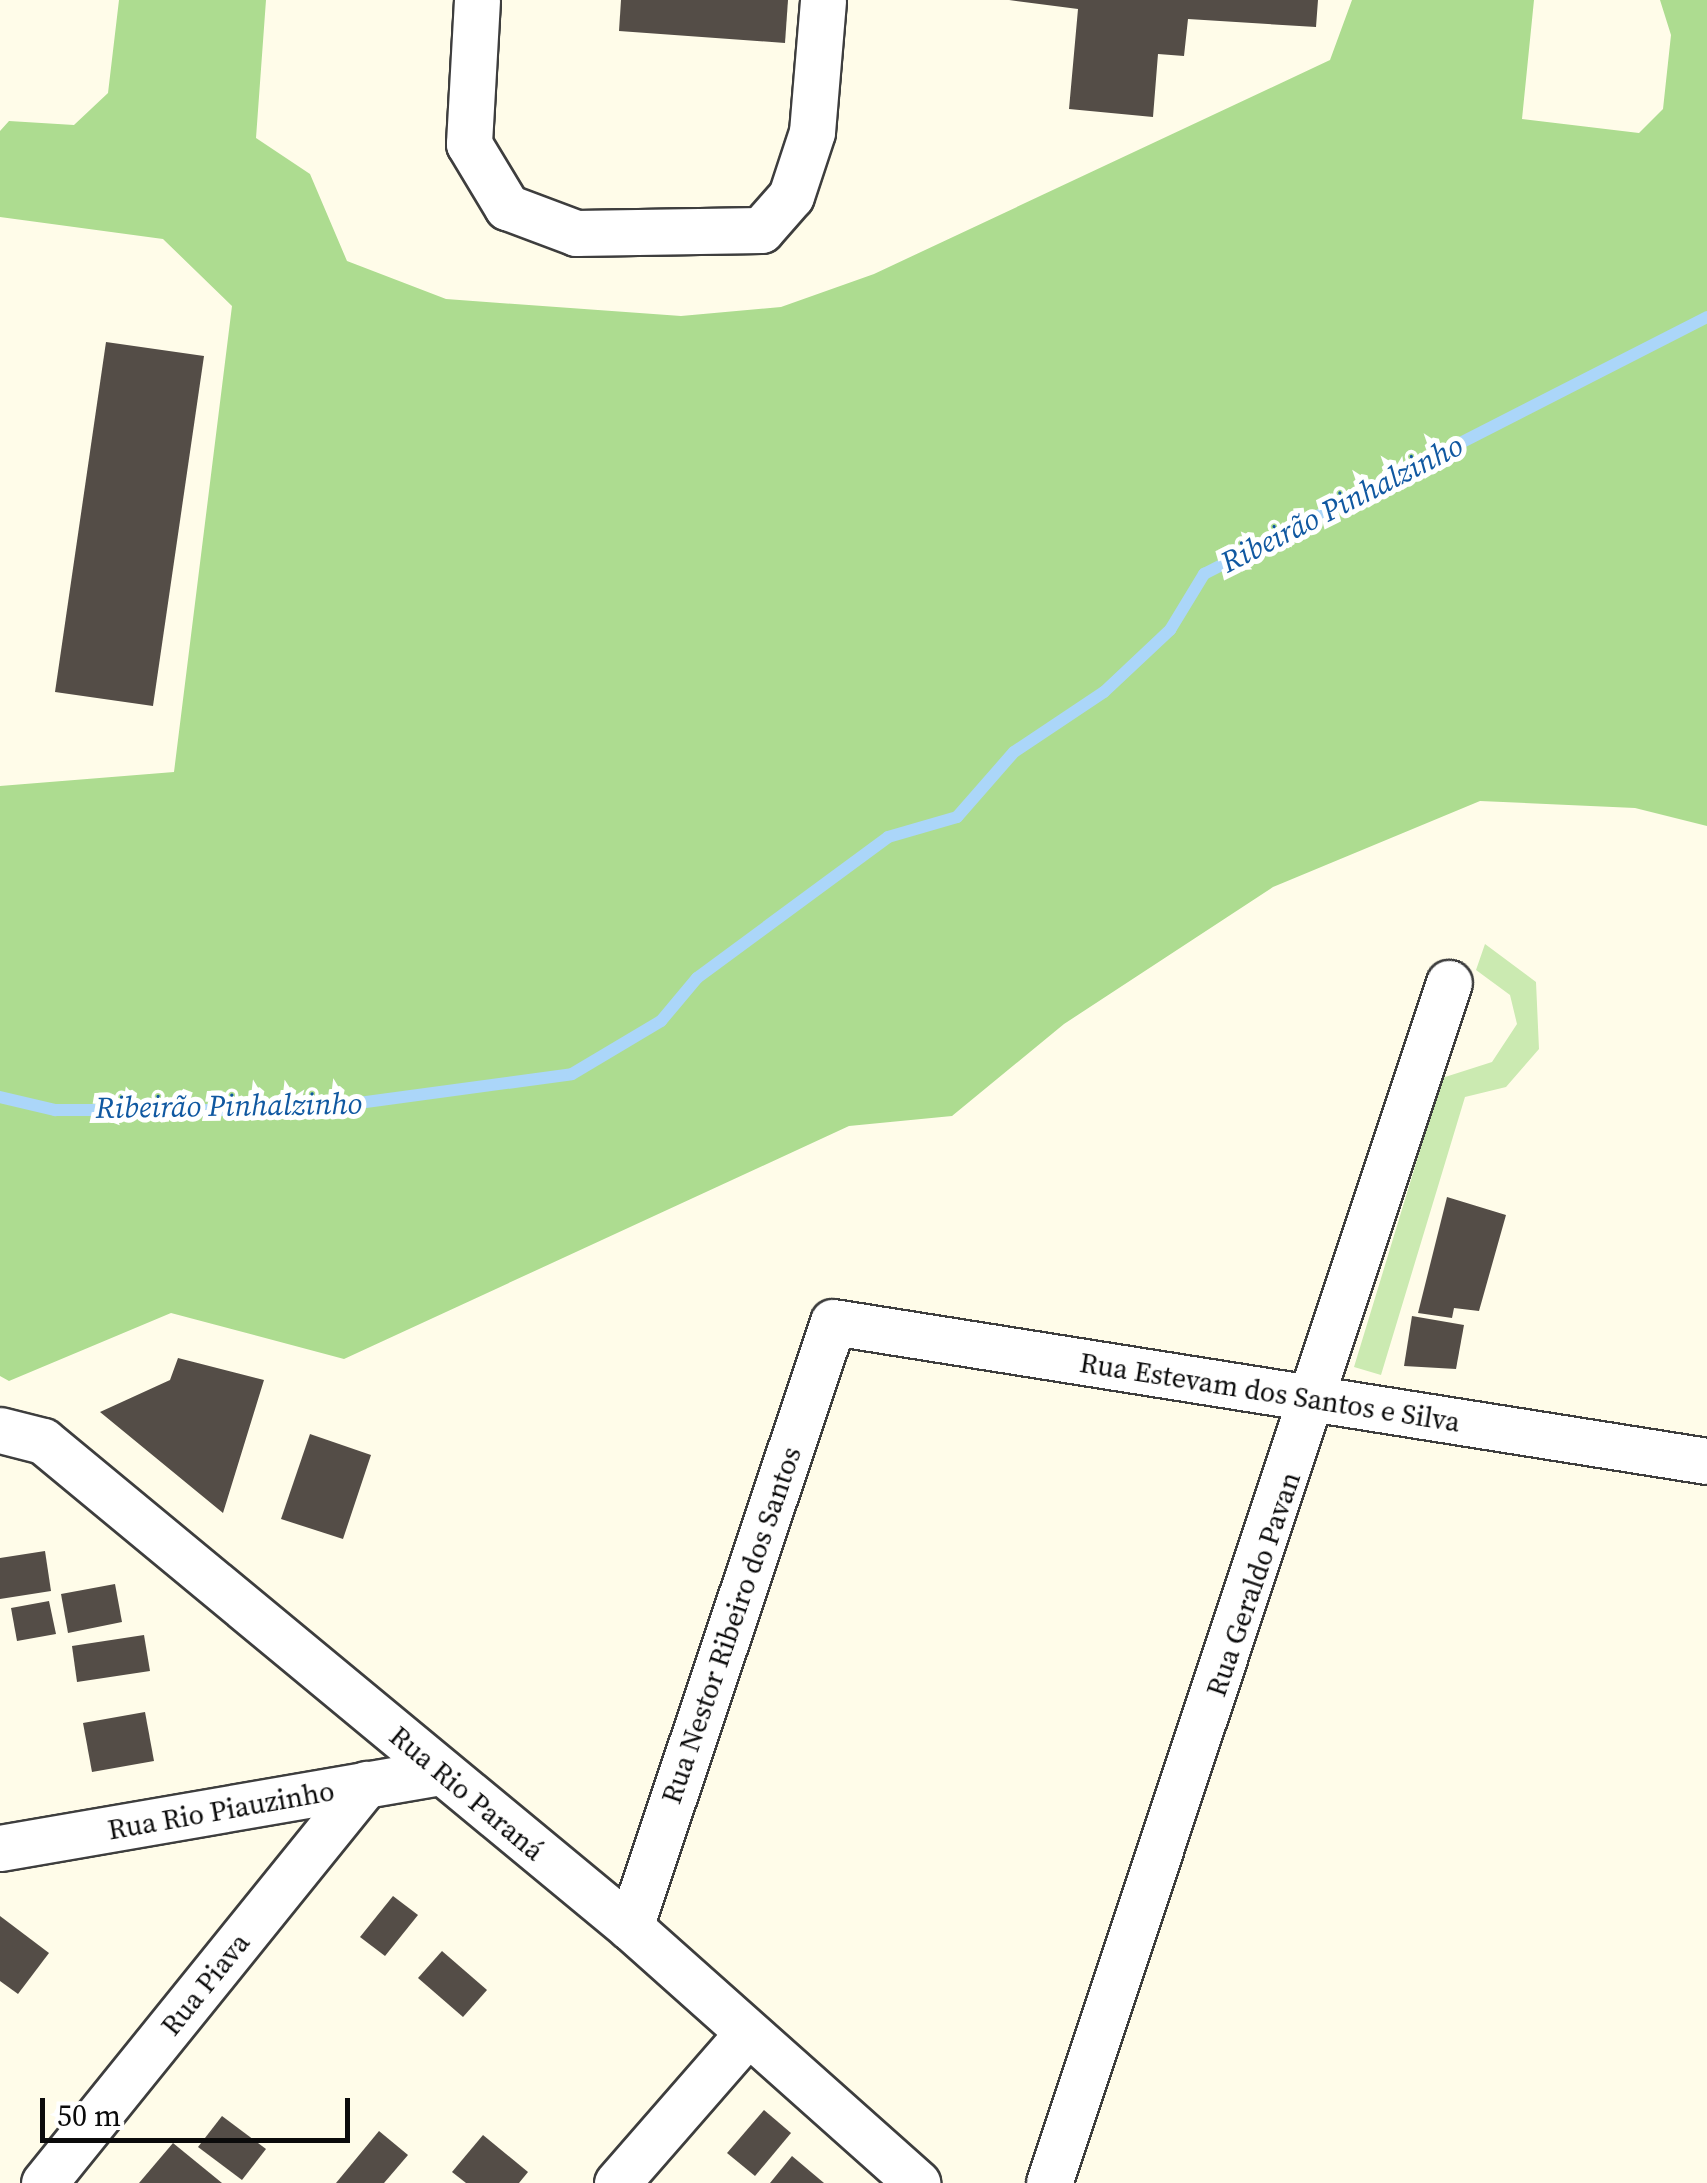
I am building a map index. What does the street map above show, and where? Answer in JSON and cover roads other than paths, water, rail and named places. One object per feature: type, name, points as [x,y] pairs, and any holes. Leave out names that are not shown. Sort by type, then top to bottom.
[{"type":"street","points":[[477,0],[469,144],[507,207],[576,233],[761,230],[791,196],[812,132],[823,0]]},
{"type":"street","name":"Rua Geraldo Pavan","points":[[1049,2183],[1316,1399],[1449,983]]},
{"type":"street","name":"Rua Estevam dos Santos e Silva","points":[[832,1322],[1707,1461]]},
{"type":"street","name":"Rua Nestor Ribeiro dos Santos","points":[[630,1927],[832,1322]]},
{"type":"street","name":"Rua Rio Paraná","points":[[0,1430],[44,1442],[630,1927],[746,2036],[917,2183]]},
{"type":"street","name":"Rua Rio Piauzinho","points":[[0,1848],[442,1772]]},
{"type":"street","name":"Rua Piava","points":[[44,2183],[366,1784]]},
{"type":"street","points":[[617,2183],[746,2036]]},
{"type":"waterway","name":"Ribeirão Pinhalzinho","points":[[0,1097],[55,1110],[307,1110],[572,1074],[661,1021],[697,978],[888,837],[957,817],[1014,752],[1104,692],[1170,630],[1204,574],[1707,317]]}]
